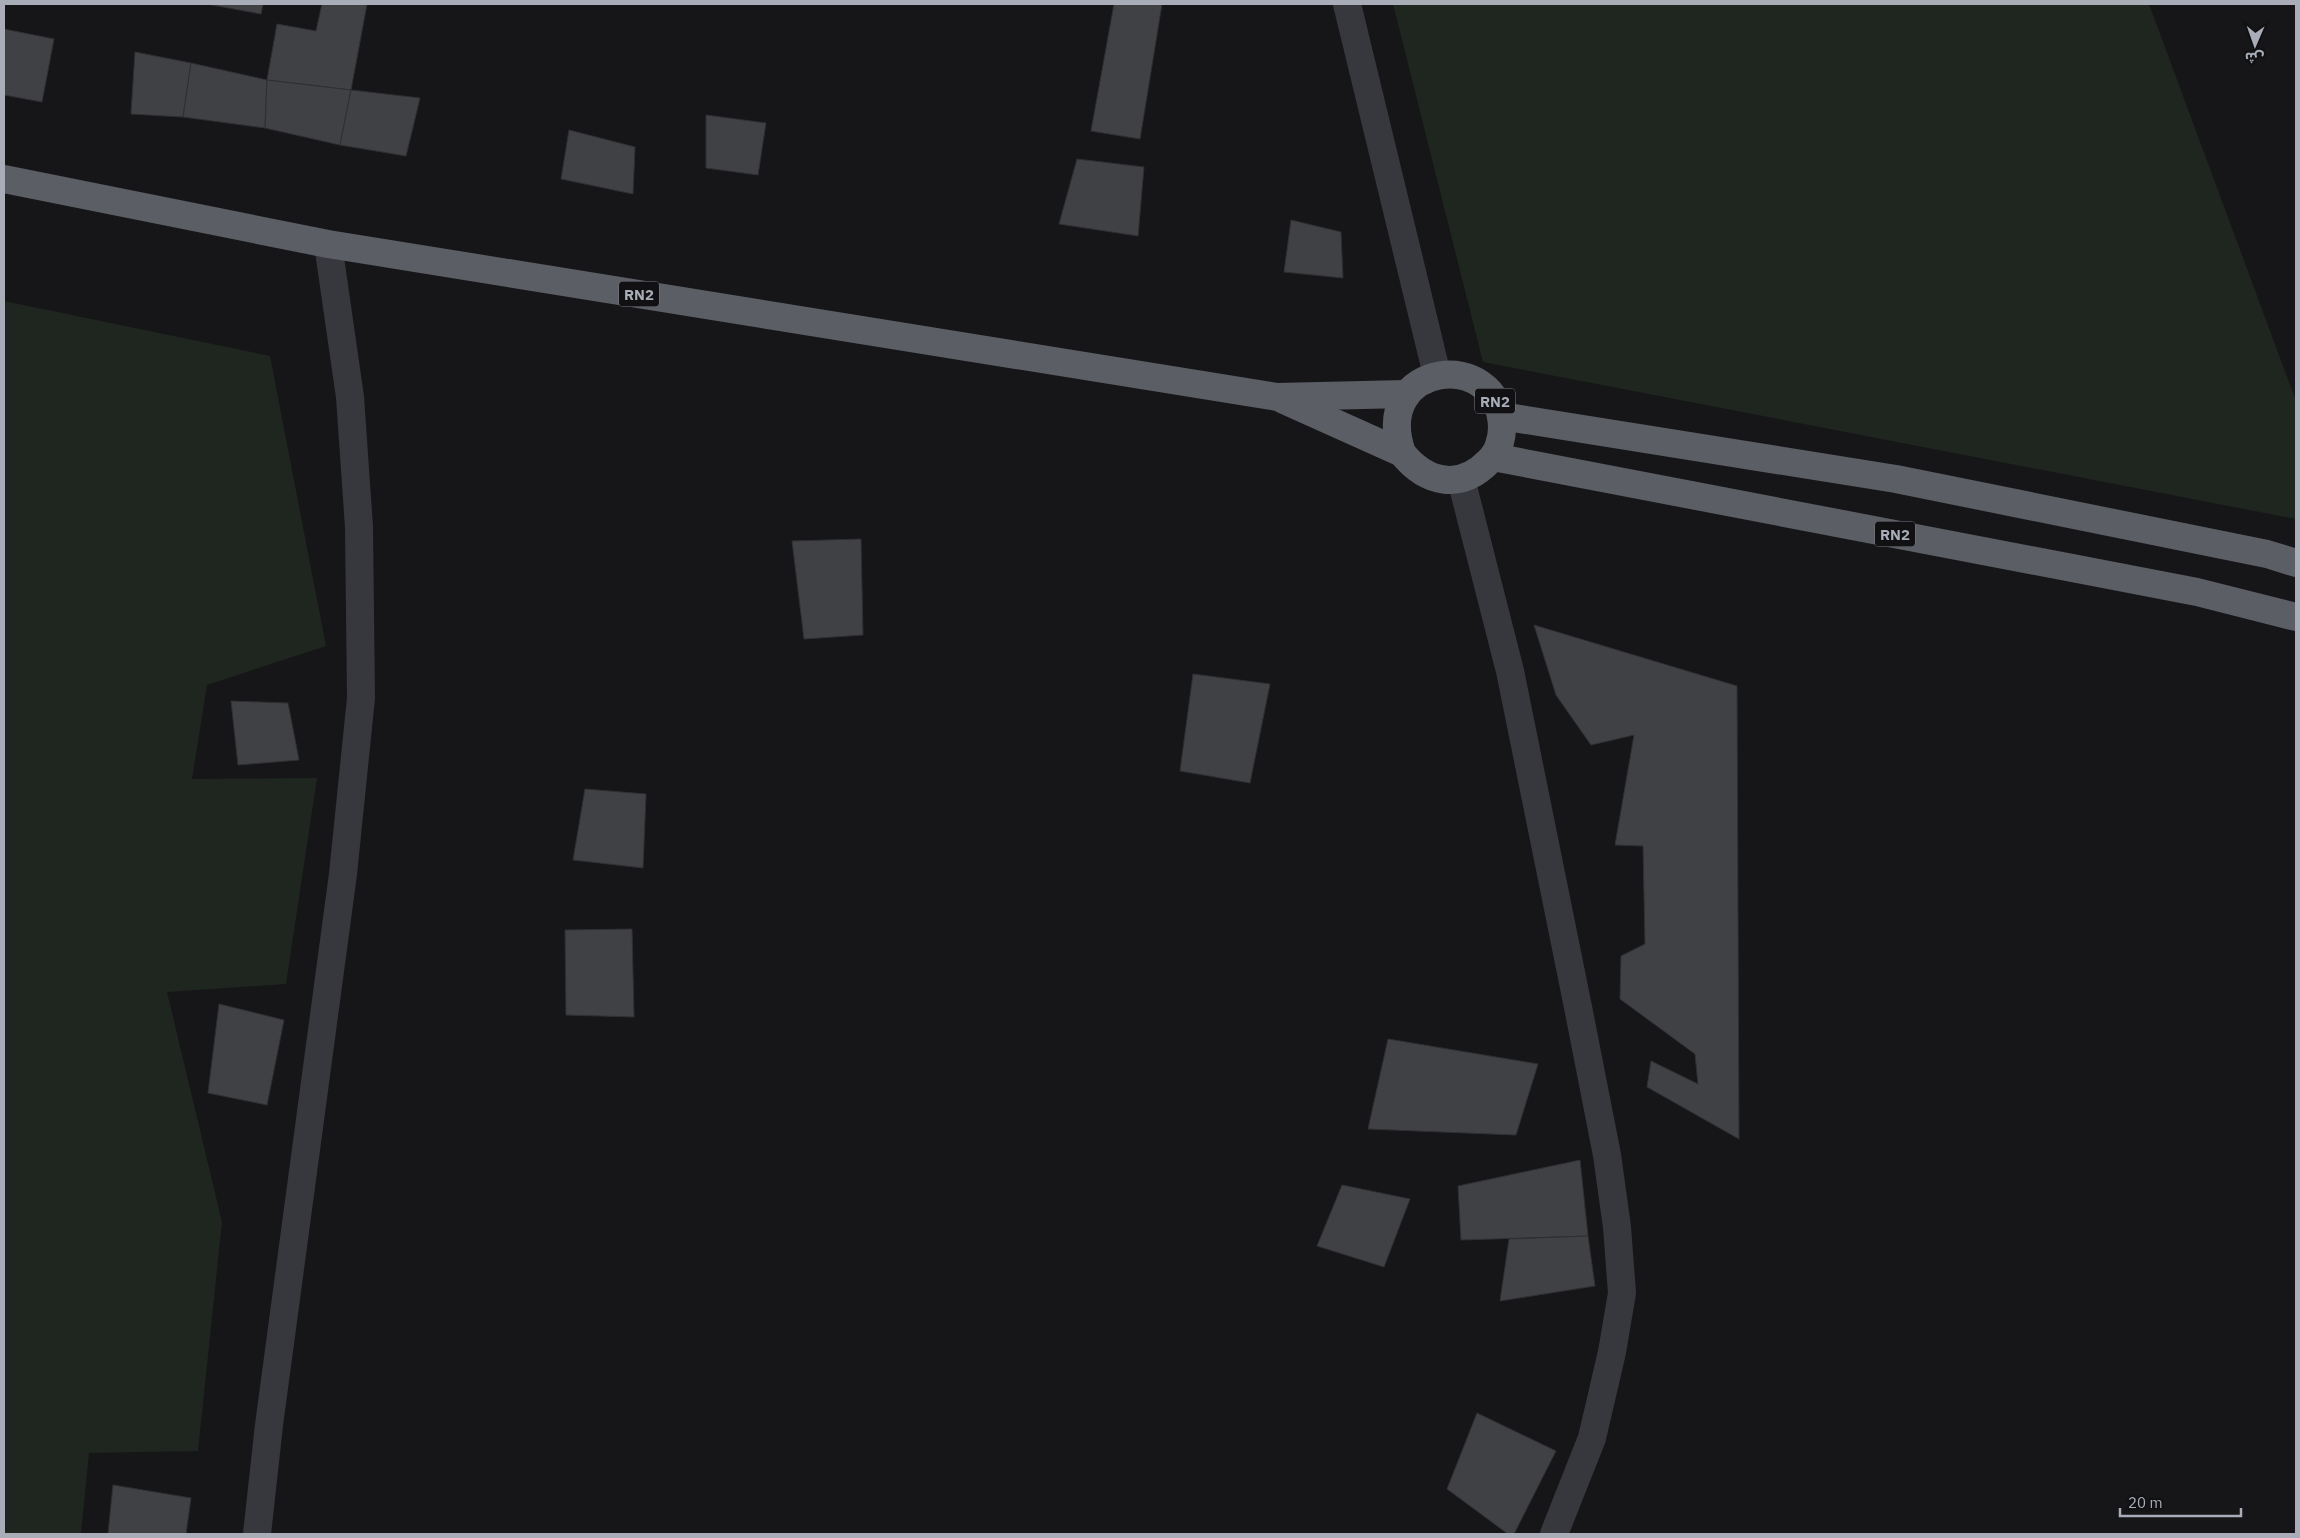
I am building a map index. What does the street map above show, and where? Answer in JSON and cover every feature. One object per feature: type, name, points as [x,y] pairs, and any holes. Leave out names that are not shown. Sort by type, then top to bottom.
[{"type":"highway","name":"RN2","points":[[4,179],[328,244],[1277,397],[1406,394],[1417,384],[1437,375],[1458,374],[1478,382],[1493,396],[1501,416],[1502,437],[1493,457],[1480,471],[1462,479],[1444,480],[1427,476],[1412,466],[1402,453],[1277,397]]},
{"type":"highway","points":[[1402,453],[1396,427],[1397,413],[1406,394]]},
{"type":"highway","name":"RN2","points":[[1501,416],[1896,479],[2267,554],[2296,563]]},
{"type":"highway","name":"RN2","points":[[1493,457],[2197,592],[2296,617]]},
{"type":"street","points":[[1347,4],[1437,375]]},
{"type":"street","points":[[258,1534],[269,1425],[342,874],[361,698],[359,527],[351,416],[328,244]]},
{"type":"street","points":[[1462,479],[1510,671],[1578,1008],[1606,1155],[1617,1227],[1622,1294],[1612,1352],[1592,1438],[1554,1534]]},
{"type":"shaded area","points":[[1393,4],[2149,4],[2296,401],[2296,519],[1483,362]]},
{"type":"shaded area","points":[[4,301],[270,356],[326,646],[207,685],[192,779],[317,778],[286,984],[167,992],[222,1222],[198,1451],[89,1453],[81,1534],[4,1534]]},
{"type":"building","points":[[207,4],[263,4],[261,14]]},
{"type":"building","points":[[322,4],[367,4],[351,90],[267,80],[277,24],[316,31]]},
{"type":"building","points":[[1114,4],[1162,4],[1140,139],[1091,131]]},
{"type":"building","points":[[4,29],[54,39],[42,102],[4,95]]},
{"type":"building","points":[[135,52],[191,63],[183,117],[131,114]]},
{"type":"building","points":[[191,63],[267,80],[265,128],[183,117]]},
{"type":"building","points":[[267,80],[351,90],[340,145],[265,128]]},
{"type":"building","points":[[351,90],[420,98],[406,156],[340,145]]},
{"type":"building","points":[[706,115],[766,123],[758,175],[706,168]]},
{"type":"building","points":[[569,130],[635,147],[633,194],[561,179]]},
{"type":"building","points":[[1077,159],[1144,167],[1138,236],[1059,224]]},
{"type":"building","points":[[1291,220],[1341,232],[1343,278],[1284,272]]},
{"type":"building","points":[[861,539],[863,635],[804,639],[792,541]]},
{"type":"building","points":[[1534,625],[1737,686],[1739,1139],[1647,1087],[1651,1061],[1698,1084],[1695,1054],[1620,999],[1621,956],[1645,944],[1643,846],[1615,845],[1634,735],[1591,745],[1556,695]]},
{"type":"building","points":[[1193,674],[1270,684],[1250,783],[1180,771]]},
{"type":"building","points":[[231,701],[288,703],[299,760],[238,765]]},
{"type":"building","points":[[585,789],[646,794],[643,868],[573,860]]},
{"type":"building","points":[[632,929],[634,1017],[566,1015],[565,930]]},
{"type":"building","points":[[219,1004],[284,1020],[267,1105],[208,1093]]},
{"type":"building","points":[[1388,1039],[1538,1064],[1516,1135],[1368,1129]]},
{"type":"building","points":[[1580,1160],[1588,1236],[1461,1240],[1458,1186]]},
{"type":"building","points":[[1342,1185],[1410,1199],[1384,1267],[1317,1246]]},
{"type":"building","points":[[1588,1236],[1595,1286],[1500,1301],[1509,1239]]},
{"type":"building","points":[[1477,1413],[1556,1451],[1514,1534],[1508,1534],[1447,1489]]},
{"type":"building","points":[[113,1485],[191,1498],[186,1534],[108,1534]]}]
